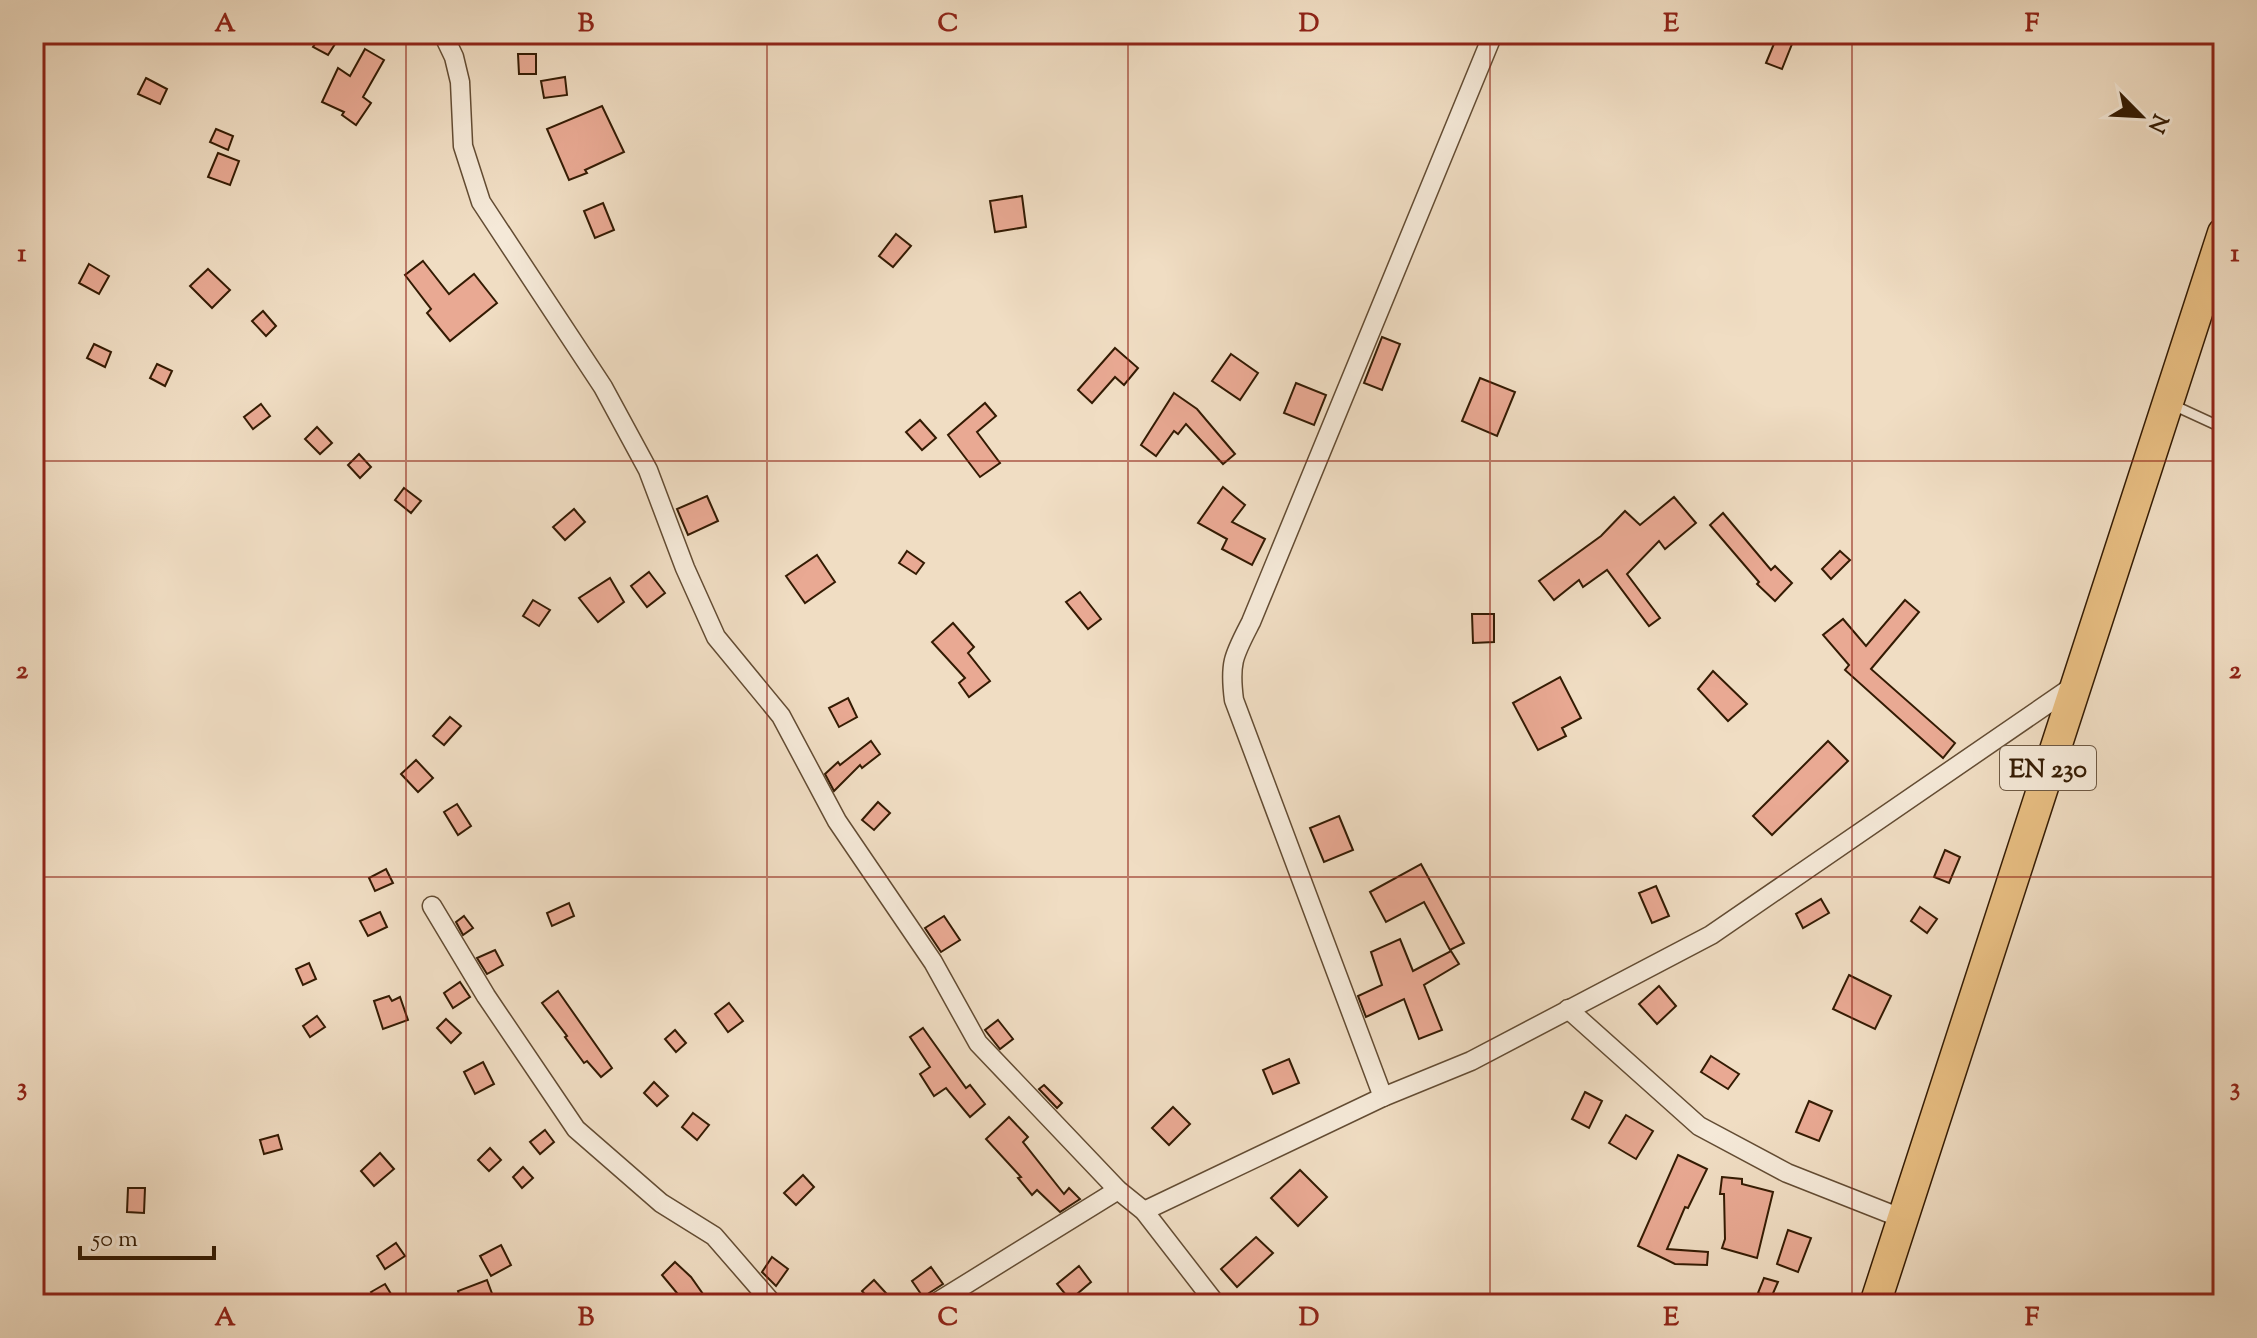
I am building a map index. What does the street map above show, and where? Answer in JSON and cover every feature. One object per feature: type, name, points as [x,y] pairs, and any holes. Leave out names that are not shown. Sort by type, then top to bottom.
[{"type":"main road","name":"EN 230","points":[[1875,1304],[2223,233]]},
{"type":"street","points":[[443,34],[454,57],[460,82],[463,146],[481,202],[603,387],[641,456],[716,637],[781,716],[837,821],[933,962],[978,1043],[1118,1190],[1144,1211],[1216,1304]]},
{"type":"street","points":[[1383,1097],[1234,700],[1230,672],[1235,653],[1251,622],[1493,34]]},
{"type":"street","points":[[1144,1211],[1383,1097],[1471,1061],[1711,935],[2075,685]]},
{"type":"street","points":[[432,906],[486,996],[576,1129],[661,1203],[714,1236],[773,1304]]},
{"type":"street","points":[[1568,1009],[1699,1126],[1787,1173],[1901,1218]]},
{"type":"street","points":[[934,1304],[1118,1190]]},
{"type":"lane","points":[[2169,404],[2223,428]]},
{"type":"building","points":[[1778,34],[1796,34],[1782,69],[1766,63]]},
{"type":"building","points":[[320,36],[335,44],[328,55],[313,47]]},
{"type":"building","points":[[365,49],[384,60],[363,97],[371,103],[356,125],[342,115],[344,112],[322,102],[338,68],[350,76]]},
{"type":"building","points":[[518,54],[536,54],[536,74],[519,74]]},
{"type":"building","points":[[565,77],[567,95],[544,98],[541,81]]},
{"type":"building","points":[[146,78],[167,89],[160,104],[138,94]]},
{"type":"building","points":[[602,106],[624,152],[569,180],[547,129]]},
{"type":"building","points":[[216,129],[233,136],[228,150],[210,142]]},
{"type":"building","points":[[218,153],[239,161],[230,185],[208,177]]},
{"type":"building","points":[[1022,196],[1026,227],[995,232],[990,201]]},
{"type":"building","points":[[603,203],[614,230],[595,238],[584,211]]},
{"type":"building","points":[[896,234],[911,246],[893,267],[879,256]]},
{"type":"building","points":[[423,261],[449,294],[474,274],[497,303],[450,341],[427,313],[431,309],[405,275]]},
{"type":"building","points":[[89,264],[109,276],[99,294],[79,283]]},
{"type":"building","points":[[208,269],[230,290],[212,308],[190,286]]},
{"type":"building","points":[[263,311],[276,326],[266,336],[252,321]]},
{"type":"building","points":[[1382,337],[1400,344],[1382,390],[1364,383]]},
{"type":"building","points":[[94,344],[111,352],[105,367],[87,358]]},
{"type":"building","points":[[1115,348],[1138,368],[1124,385],[1115,377],[1092,403],[1078,390]]},
{"type":"building","points":[[1231,354],[1258,373],[1240,400],[1212,381]]},
{"type":"building","points":[[157,364],[172,371],[165,386],[150,378]]},
{"type":"building","points":[[1480,378],[1515,392],[1497,436],[1462,421]]},
{"type":"building","points":[[1296,383],[1326,395],[1314,425],[1284,413]]},
{"type":"building","points":[[1174,393],[1197,409],[1235,454],[1223,464],[1186,424],[1178,434],[1174,431],[1156,456],[1141,445]]},
{"type":"building","points":[[985,403],[996,416],[977,432],[1000,463],[980,477],[948,435]]},
{"type":"building","points":[[261,404],[270,416],[253,429],[244,417]]},
{"type":"building","points":[[920,420],[936,438],[922,450],[906,432]]},
{"type":"building","points":[[317,427],[332,443],[320,454],[305,439]]},
{"type":"building","points":[[359,454],[371,467],[360,478],[348,465]]},
{"type":"building","points":[[1223,487],[1245,505],[1232,522],[1265,539],[1252,565],[1222,549],[1227,539],[1198,523]]},
{"type":"building","points":[[404,488],[421,501],[411,513],[395,500]]},
{"type":"building","points":[[707,496],[718,521],[688,535],[677,509]]},
{"type":"building","points":[[1674,497],[1696,523],[1665,549],[1659,541],[1627,574],[1660,618],[1649,626],[1607,570],[1583,587],[1579,580],[1554,600],[1539,581],[1601,536],[1625,511],[1640,525]]},
{"type":"building","points":[[574,509],[585,522],[565,540],[553,527]]},
{"type":"building","points":[[1723,513],[1771,570],[1775,566],[1792,583],[1775,601],[1757,584],[1759,582],[1710,525]]},
{"type":"building","points":[[907,551],[924,563],[916,574],[899,563]]},
{"type":"building","points":[[1840,551],[1850,560],[1831,579],[1822,569]]},
{"type":"building","points":[[817,555],[835,582],[805,603],[786,576]]},
{"type":"building","points":[[649,572],[665,593],[647,607],[631,586]]},
{"type":"building","points":[[610,578],[624,602],[598,622],[579,598]]},
{"type":"building","points":[[1080,592],[1101,619],[1088,629],[1066,602]]},
{"type":"building","points":[[533,600],[550,610],[539,626],[523,616]]},
{"type":"building","points":[[1905,600],[1919,612],[1871,669],[1955,743],[1943,758],[1845,670],[1849,665],[1823,635],[1843,619],[1866,646]]},
{"type":"building","points":[[1472,614],[1494,614],[1494,642],[1473,643]]},
{"type":"building","points":[[953,623],[974,647],[968,653],[990,681],[969,697],[959,683],[965,678],[932,642]]},
{"type":"building","points":[[1713,671],[1747,704],[1728,721],[1698,689]]},
{"type":"building","points":[[1560,677],[1581,718],[1562,728],[1566,736],[1538,750],[1513,703]]},
{"type":"building","points":[[848,698],[857,717],[839,727],[829,708]]},
{"type":"building","points":[[450,717],[461,726],[444,745],[433,736]]},
{"type":"building","points":[[871,741],[880,754],[862,768],[860,765],[834,791],[825,774]]},
{"type":"building","points":[[1828,741],[1848,761],[1772,835],[1753,816]]},
{"type":"building","points":[[416,760],[433,778],[418,792],[401,774]]},
{"type":"building","points":[[878,802],[890,813],[874,830],[862,820]]},
{"type":"building","points":[[457,804],[471,826],[458,835],[444,812]]},
{"type":"building","points":[[1339,816],[1353,850],[1324,862],[1310,828]]},
{"type":"building","points":[[1945,850],[1960,857],[1949,883],[1934,877]]},
{"type":"building","points":[[1421,864],[1464,943],[1450,950],[1424,902],[1386,922],[1370,892]]},
{"type":"building","points":[[386,869],[393,883],[375,891],[369,878]]},
{"type":"building","points":[[1656,886],[1669,916],[1652,923],[1639,893]]},
{"type":"building","points":[[1821,899],[1829,913],[1803,928],[1796,914]]},
{"type":"building","points":[[569,903],[574,916],[552,926],[547,913]]},
{"type":"building","points":[[1920,907],[1937,919],[1927,933],[1911,921]]},
{"type":"building","points":[[380,912],[387,927],[368,936],[360,921]]},
{"type":"building","points":[[464,916],[473,928],[463,935],[456,922]]},
{"type":"building","points":[[944,916],[960,940],[941,952],[925,928]]},
{"type":"building","points":[[1400,939],[1413,971],[1451,951],[1459,964],[1424,985],[1442,1030],[1419,1039],[1404,999],[1366,1017],[1358,996],[1382,985],[1371,952]]},
{"type":"building","points":[[495,950],[503,965],[487,974],[477,958]]},
{"type":"building","points":[[309,963],[316,979],[303,985],[296,969]]},
{"type":"building","points":[[1849,975],[1891,996],[1875,1029],[1833,1009]]},
{"type":"building","points":[[460,982],[470,997],[453,1008],[444,993]]},
{"type":"building","points":[[1659,986],[1676,1006],[1657,1024],[1639,1004]]},
{"type":"building","points":[[558,991],[612,1068],[601,1077],[587,1061],[584,1063],[542,1003]]},
{"type":"building","points":[[389,996],[392,1001],[400,997],[408,1020],[383,1029],[374,1001]]},
{"type":"building","points":[[729,1003],[743,1021],[728,1032],[715,1014]]},
{"type":"building","points":[[317,1016],[325,1027],[310,1037],[303,1026]]},
{"type":"building","points":[[446,1019],[461,1033],[451,1043],[437,1028]]},
{"type":"building","points":[[998,1020],[1013,1039],[1000,1049],[985,1030]]},
{"type":"building","points":[[923,1028],[966,1088],[970,1085],[985,1104],[970,1117],[946,1088],[934,1096],[920,1074],[930,1067],[910,1037]]},
{"type":"building","points":[[675,1030],[686,1043],[676,1052],[665,1039]]},
{"type":"building","points":[[1711,1056],[1739,1074],[1728,1089],[1701,1072]]},
{"type":"building","points":[[1289,1059],[1299,1083],[1273,1094],[1263,1070]]},
{"type":"building","points":[[483,1062],[494,1084],[475,1094],[464,1072]]},
{"type":"building","points":[[654,1082],[668,1096],[657,1106],[644,1093]]},
{"type":"building","points":[[1044,1085],[1062,1103],[1057,1108],[1039,1089]]},
{"type":"building","points":[[1585,1092],[1602,1101],[1589,1128],[1572,1119]]},
{"type":"building","points":[[1809,1101],[1832,1111],[1819,1141],[1796,1132]]},
{"type":"building","points":[[1173,1107],[1190,1124],[1169,1145],[1152,1128]]},
{"type":"building","points":[[693,1113],[709,1125],[697,1140],[682,1127]]},
{"type":"building","points":[[1626,1115],[1653,1131],[1636,1159],[1609,1143]]},
{"type":"building","points":[[1009,1117],[1028,1137],[1023,1142],[1064,1194],[1069,1188],[1080,1199],[1060,1212],[1037,1190],[1032,1195],[1018,1178],[1021,1177],[986,1139]]},
{"type":"building","points":[[545,1130],[554,1142],[540,1154],[530,1142]]},
{"type":"building","points":[[278,1135],[282,1149],[264,1154],[260,1140]]},
{"type":"building","points":[[490,1148],[501,1160],[489,1171],[478,1160]]},
{"type":"building","points":[[380,1153],[394,1169],[374,1186],[361,1171]]},
{"type":"building","points":[[1678,1155],[1707,1169],[1688,1208],[1685,1207],[1667,1249],[1708,1252],[1707,1265],[1675,1264],[1638,1246]]},
{"type":"building","points":[[523,1167],[533,1178],[522,1188],[513,1177]]},
{"type":"building","points":[[1300,1170],[1327,1197],[1298,1226],[1271,1198]]},
{"type":"building","points":[[803,1175],[814,1187],[796,1205],[784,1193]]},
{"type":"building","points":[[1722,1177],[1742,1179],[1742,1184],[1773,1192],[1757,1258],[1722,1248],[1725,1239],[1724,1194],[1720,1194]]},
{"type":"building","points":[[128,1188],[145,1188],[144,1213],[127,1212]]},
{"type":"building","points":[[1788,1230],[1811,1238],[1798,1272],[1777,1264]]},
{"type":"building","points":[[1256,1237],[1273,1253],[1237,1287],[1221,1269]]},
{"type":"building","points":[[396,1243],[405,1256],[385,1269],[377,1256]]},
{"type":"building","points":[[501,1245],[511,1265],[491,1276],[480,1256]]},
{"type":"building","points":[[772,1257],[788,1269],[776,1286],[762,1272]]},
{"type":"building","points":[[675,1262],[691,1277],[710,1304],[686,1304],[662,1275]]},
{"type":"building","points":[[1079,1266],[1091,1282],[1070,1300],[1057,1284]]},
{"type":"building","points":[[931,1267],[943,1284],[923,1297],[912,1281]]},
{"type":"building","points":[[1764,1278],[1778,1282],[1771,1298],[1758,1293]]},
{"type":"building","points":[[487,1280],[494,1299],[482,1304],[462,1304],[458,1291]]},
{"type":"building","points":[[874,1280],[896,1304],[873,1304],[862,1291]]},
{"type":"building","points":[[385,1284],[397,1304],[378,1304],[371,1292]]}]
